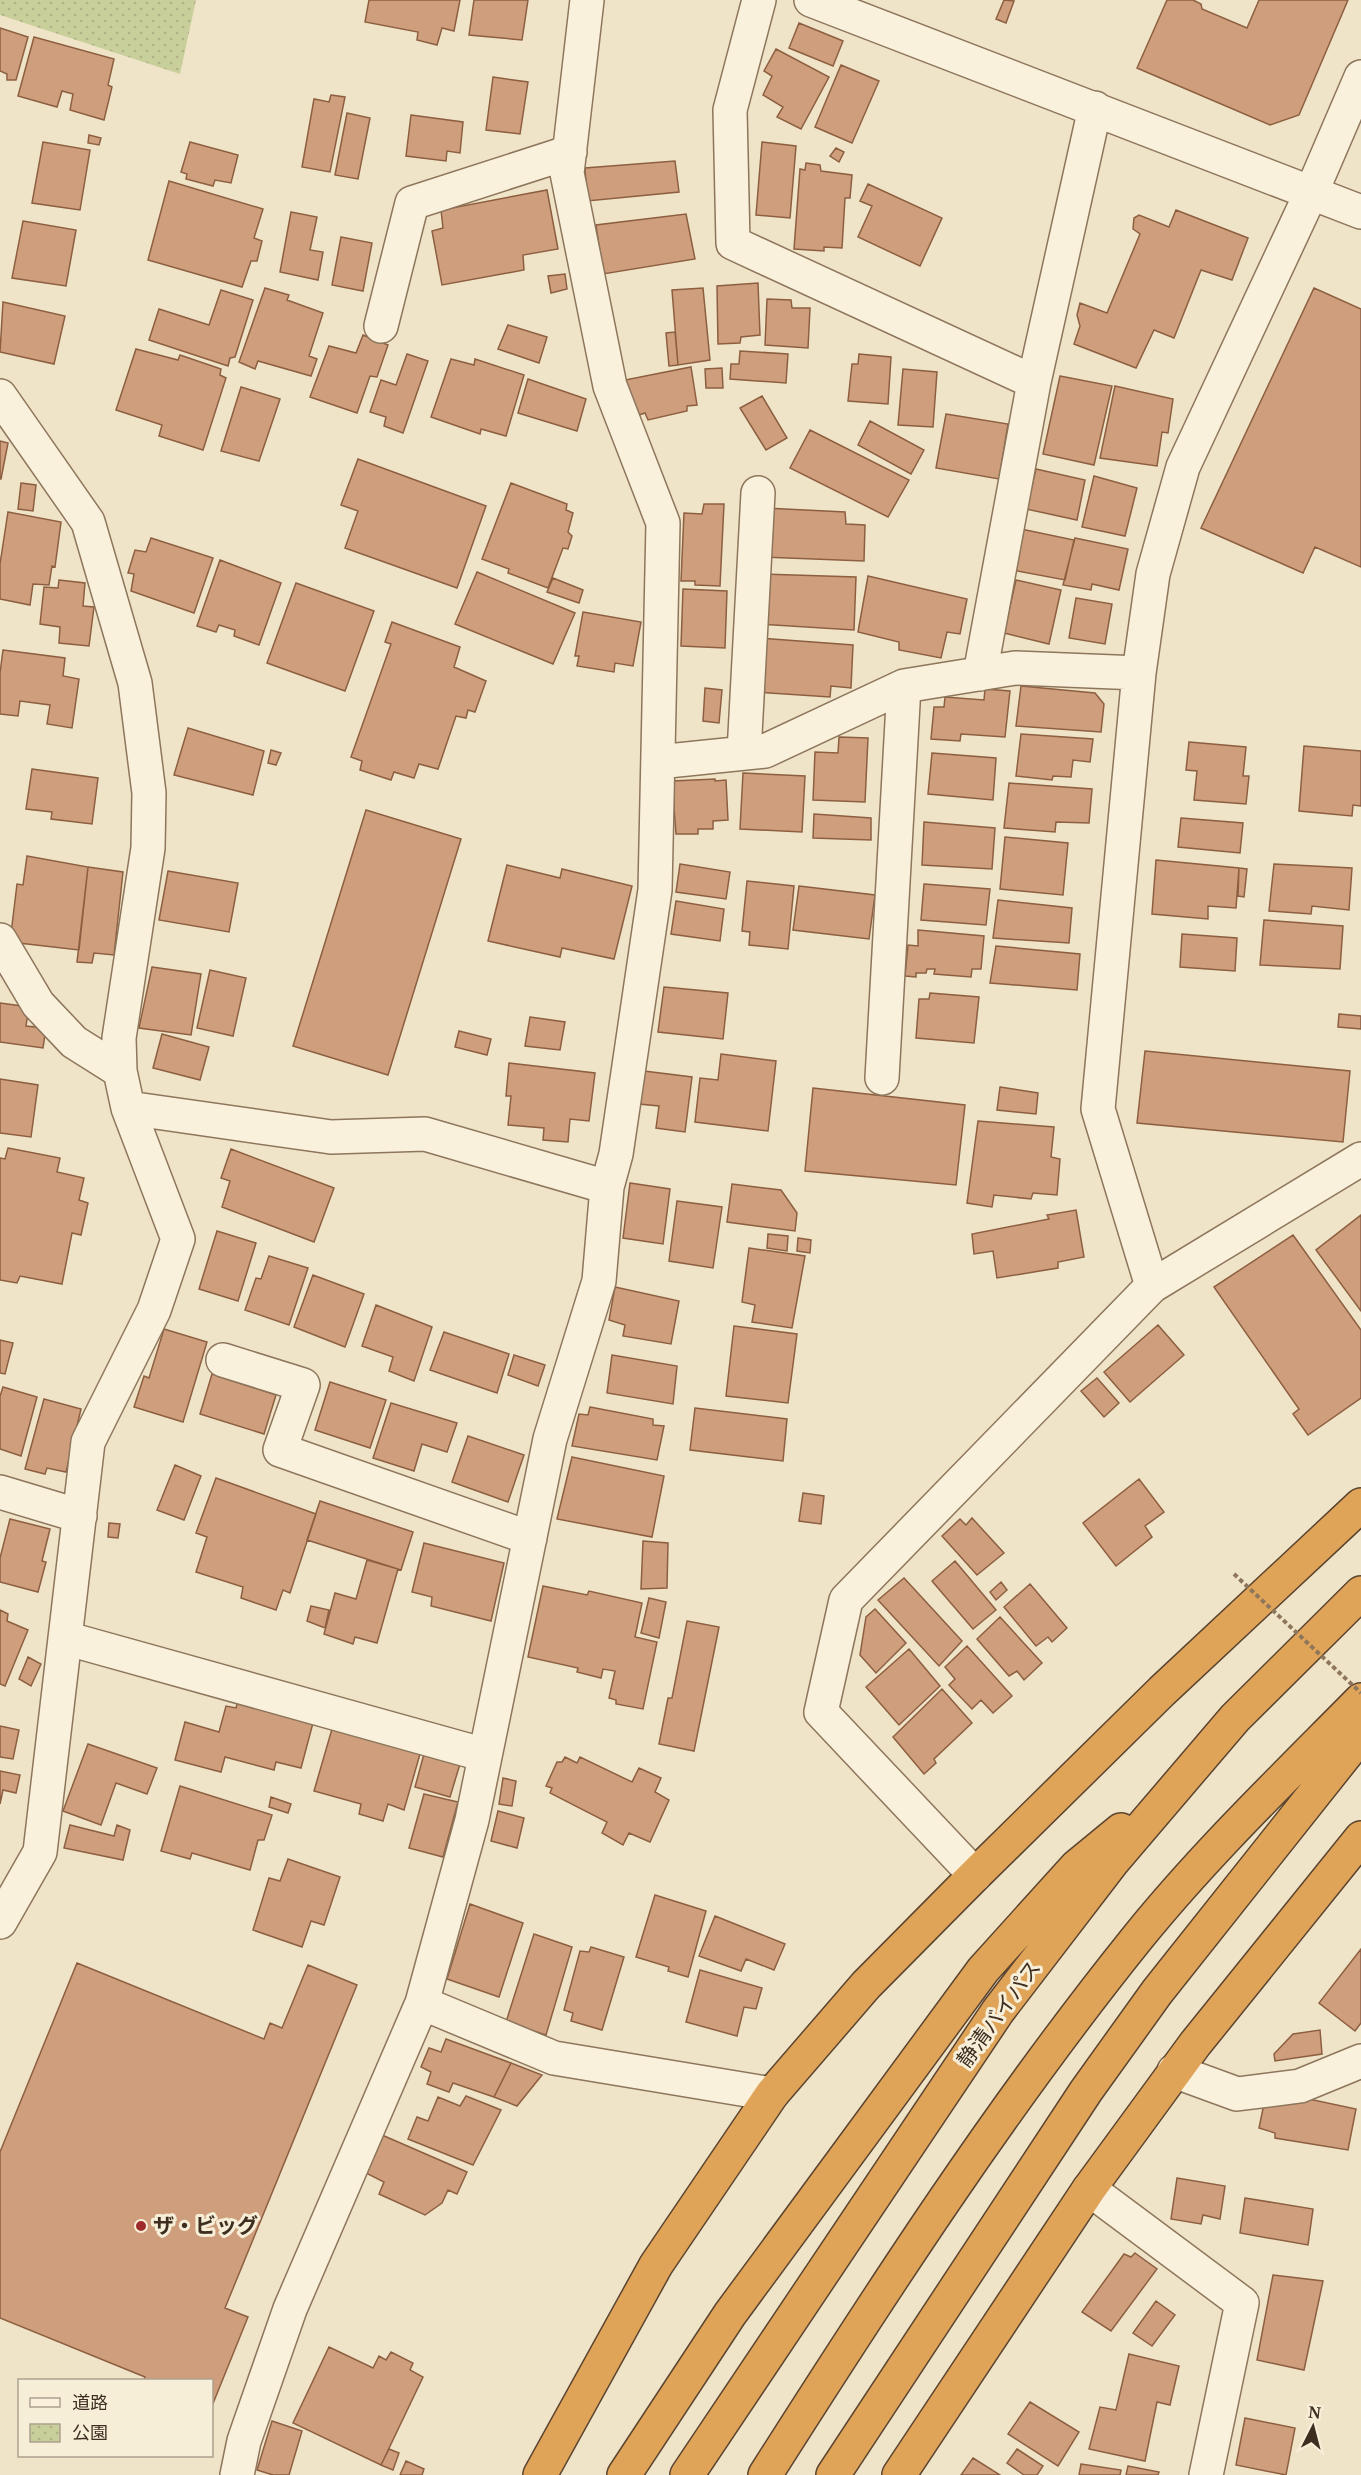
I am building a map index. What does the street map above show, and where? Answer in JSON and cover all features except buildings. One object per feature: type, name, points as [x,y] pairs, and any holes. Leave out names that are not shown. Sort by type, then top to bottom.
[{"type":"highway","points":[[540,2475],[656,2265],[772,2094],[866,1985],[975,1875],[1162,1691],[1361,1505]]},
{"type":"highway","name":"静清バイパス","points":[[687,2475],[998,2011],[1113,1861],[1235,1718],[1361,1593]]},
{"type":"highway","points":[[765,2475],[877,2299],[1048,2051],[1140,1934],[1260,1801],[1361,1700]]},
{"type":"highway","points":[[833,2475],[1086,2091],[1157,1992],[1361,1736]]},
{"type":"highway","points":[[624,2475],[730,2314],[983,1970],[1076,1867],[1185,1777]]},
{"type":"highway","points":[[899,2475],[1089,2189],[1174,2071],[1361,1838]]},
{"type":"street","points":[[237,2475],[244,2441],[290,2309],[422,2003],[472,1820],[550,1439],[599,1281],[607,1187],[616,1154],[655,890],[663,523],[610,386],[567,173],[587,0]]},
{"type":"street","points":[[759,0],[730,110],[733,243],[1034,382]]},
{"type":"street","points":[[812,0],[1312,191],[1361,212]]},
{"type":"street","points":[[1152,1286],[1098,1109],[1139,673],[1153,574],[1182,467],[1312,191],[1361,77]]},
{"type":"street","points":[[980,674],[1034,382],[1095,108]]},
{"type":"street","points":[[381,326],[412,203],[570,152]]},
{"type":"street","points":[[0,396],[88,522],[135,683],[149,794],[148,848],[119,1038],[120,1071],[128,1108],[178,1239],[154,1310],[88,1442],[40,1852],[0,1922]]},
{"type":"street","points":[[744,753],[758,493]]},
{"type":"street","points":[[658,762],[765,751],[904,686],[1015,669],[1139,673]]},
{"type":"street","points":[[882,1078],[904,686]]},
{"type":"street","points":[[0,940],[38,1004],[74,1042],[120,1071]]},
{"type":"street","points":[[128,1108],[331,1137],[425,1134],[607,1187]]},
{"type":"street","points":[[975,1875],[820,1712],[846,1600],[1152,1286],[1361,1159]]},
{"type":"street","points":[[223,1360],[303,1385],[280,1450],[530,1538]]},
{"type":"street","points":[[0,1492],[80,1516]]},
{"type":"street","points":[[65,1638],[485,1755]]},
{"type":"street","points":[[422,2003],[554,2058],[772,2094]]},
{"type":"street","points":[[1174,2071],[1237,2094],[1300,2086],[1361,2061]]},
{"type":"street","points":[[1089,2189],[1242,2303],[1206,2475]]},
{"type":"path","points":[[1234,1574],[1361,1693]]},
{"type":"green space","points":[[0,0],[196,0],[180,74],[0,15]]},
{"type":"place","name":"ザ・ビッグ","points":[[141,2226]]}]
